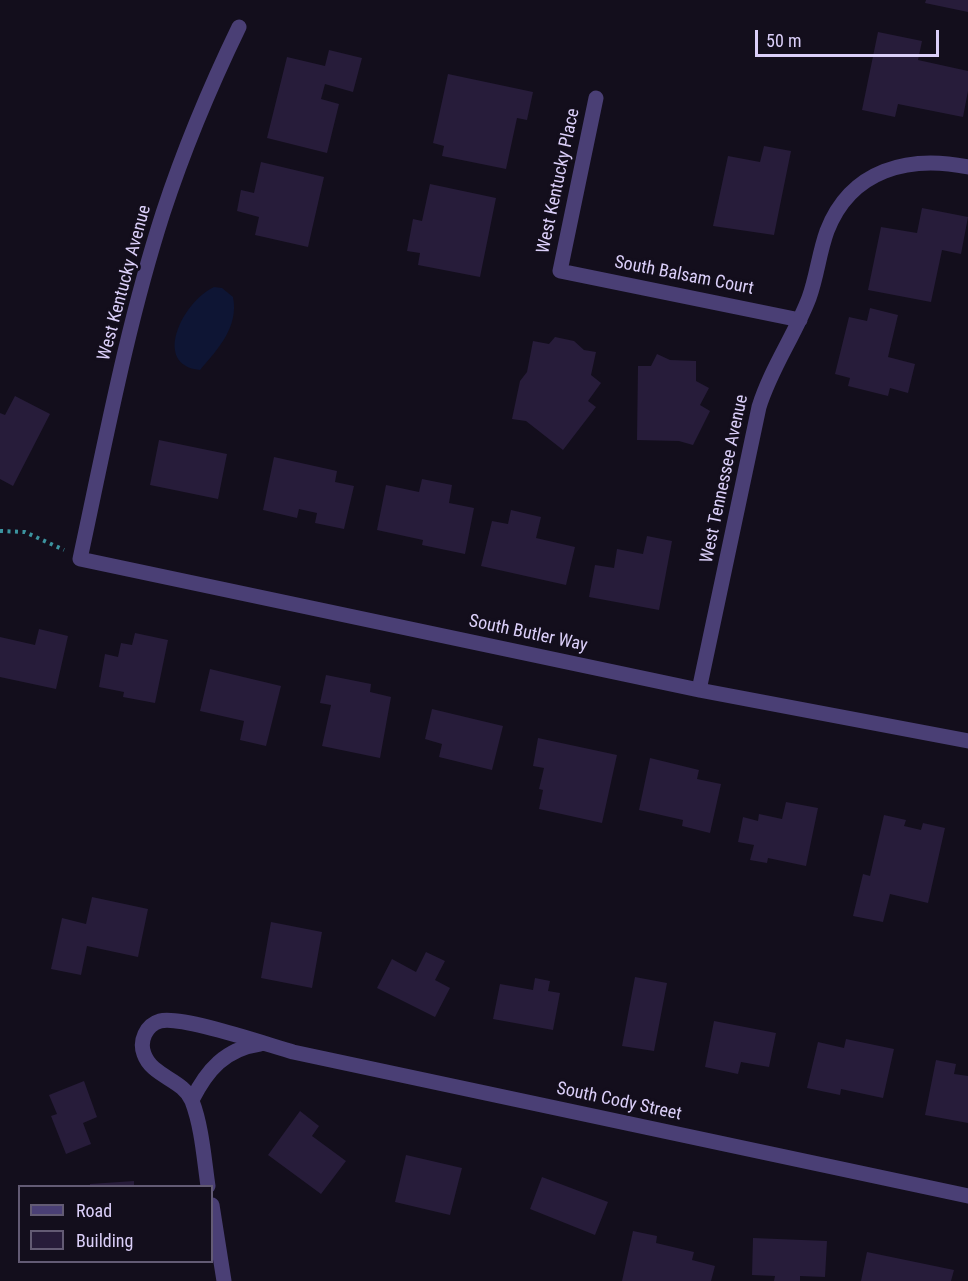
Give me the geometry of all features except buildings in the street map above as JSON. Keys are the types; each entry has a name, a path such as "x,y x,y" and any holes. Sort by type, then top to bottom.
{"street":[{"name":"West Kentucky Avenue","path":"80,558 129,336 163,214 196,124 239,27"},
{"name":"West Kentucky Place","path":"560,271 596,98"},
{"name":"West Tennessee Avenue","path":"699,690 759,406 772,374 800,320 816,275 823,244 835,215 856,189 888,170 906,164 929,162 968,167"},
{"name":"South Balsam Court","path":"560,271 800,320"},
{"name":"South Butler Way","path":"80,558 699,690 968,741"},
{"name":"South Cody Street","path":"263,1044 241,1047 226,1056 200,1085 192,1100 182,1087 152,1067 144,1054 142,1041 149,1028 161,1021 176,1021 236,1034 263,1044 968,1196"},
{"path":"192,1100 208,1185"},
{"path":"213,1211 224,1281"}],"path":[{"path":"0,531 25,532 80,558"}],"water":[{"path":"214,287 222,288 233,297 233,318 226,337 200,370 185,366 177,357 175,345 177,332 192,305 202,294"}]}
